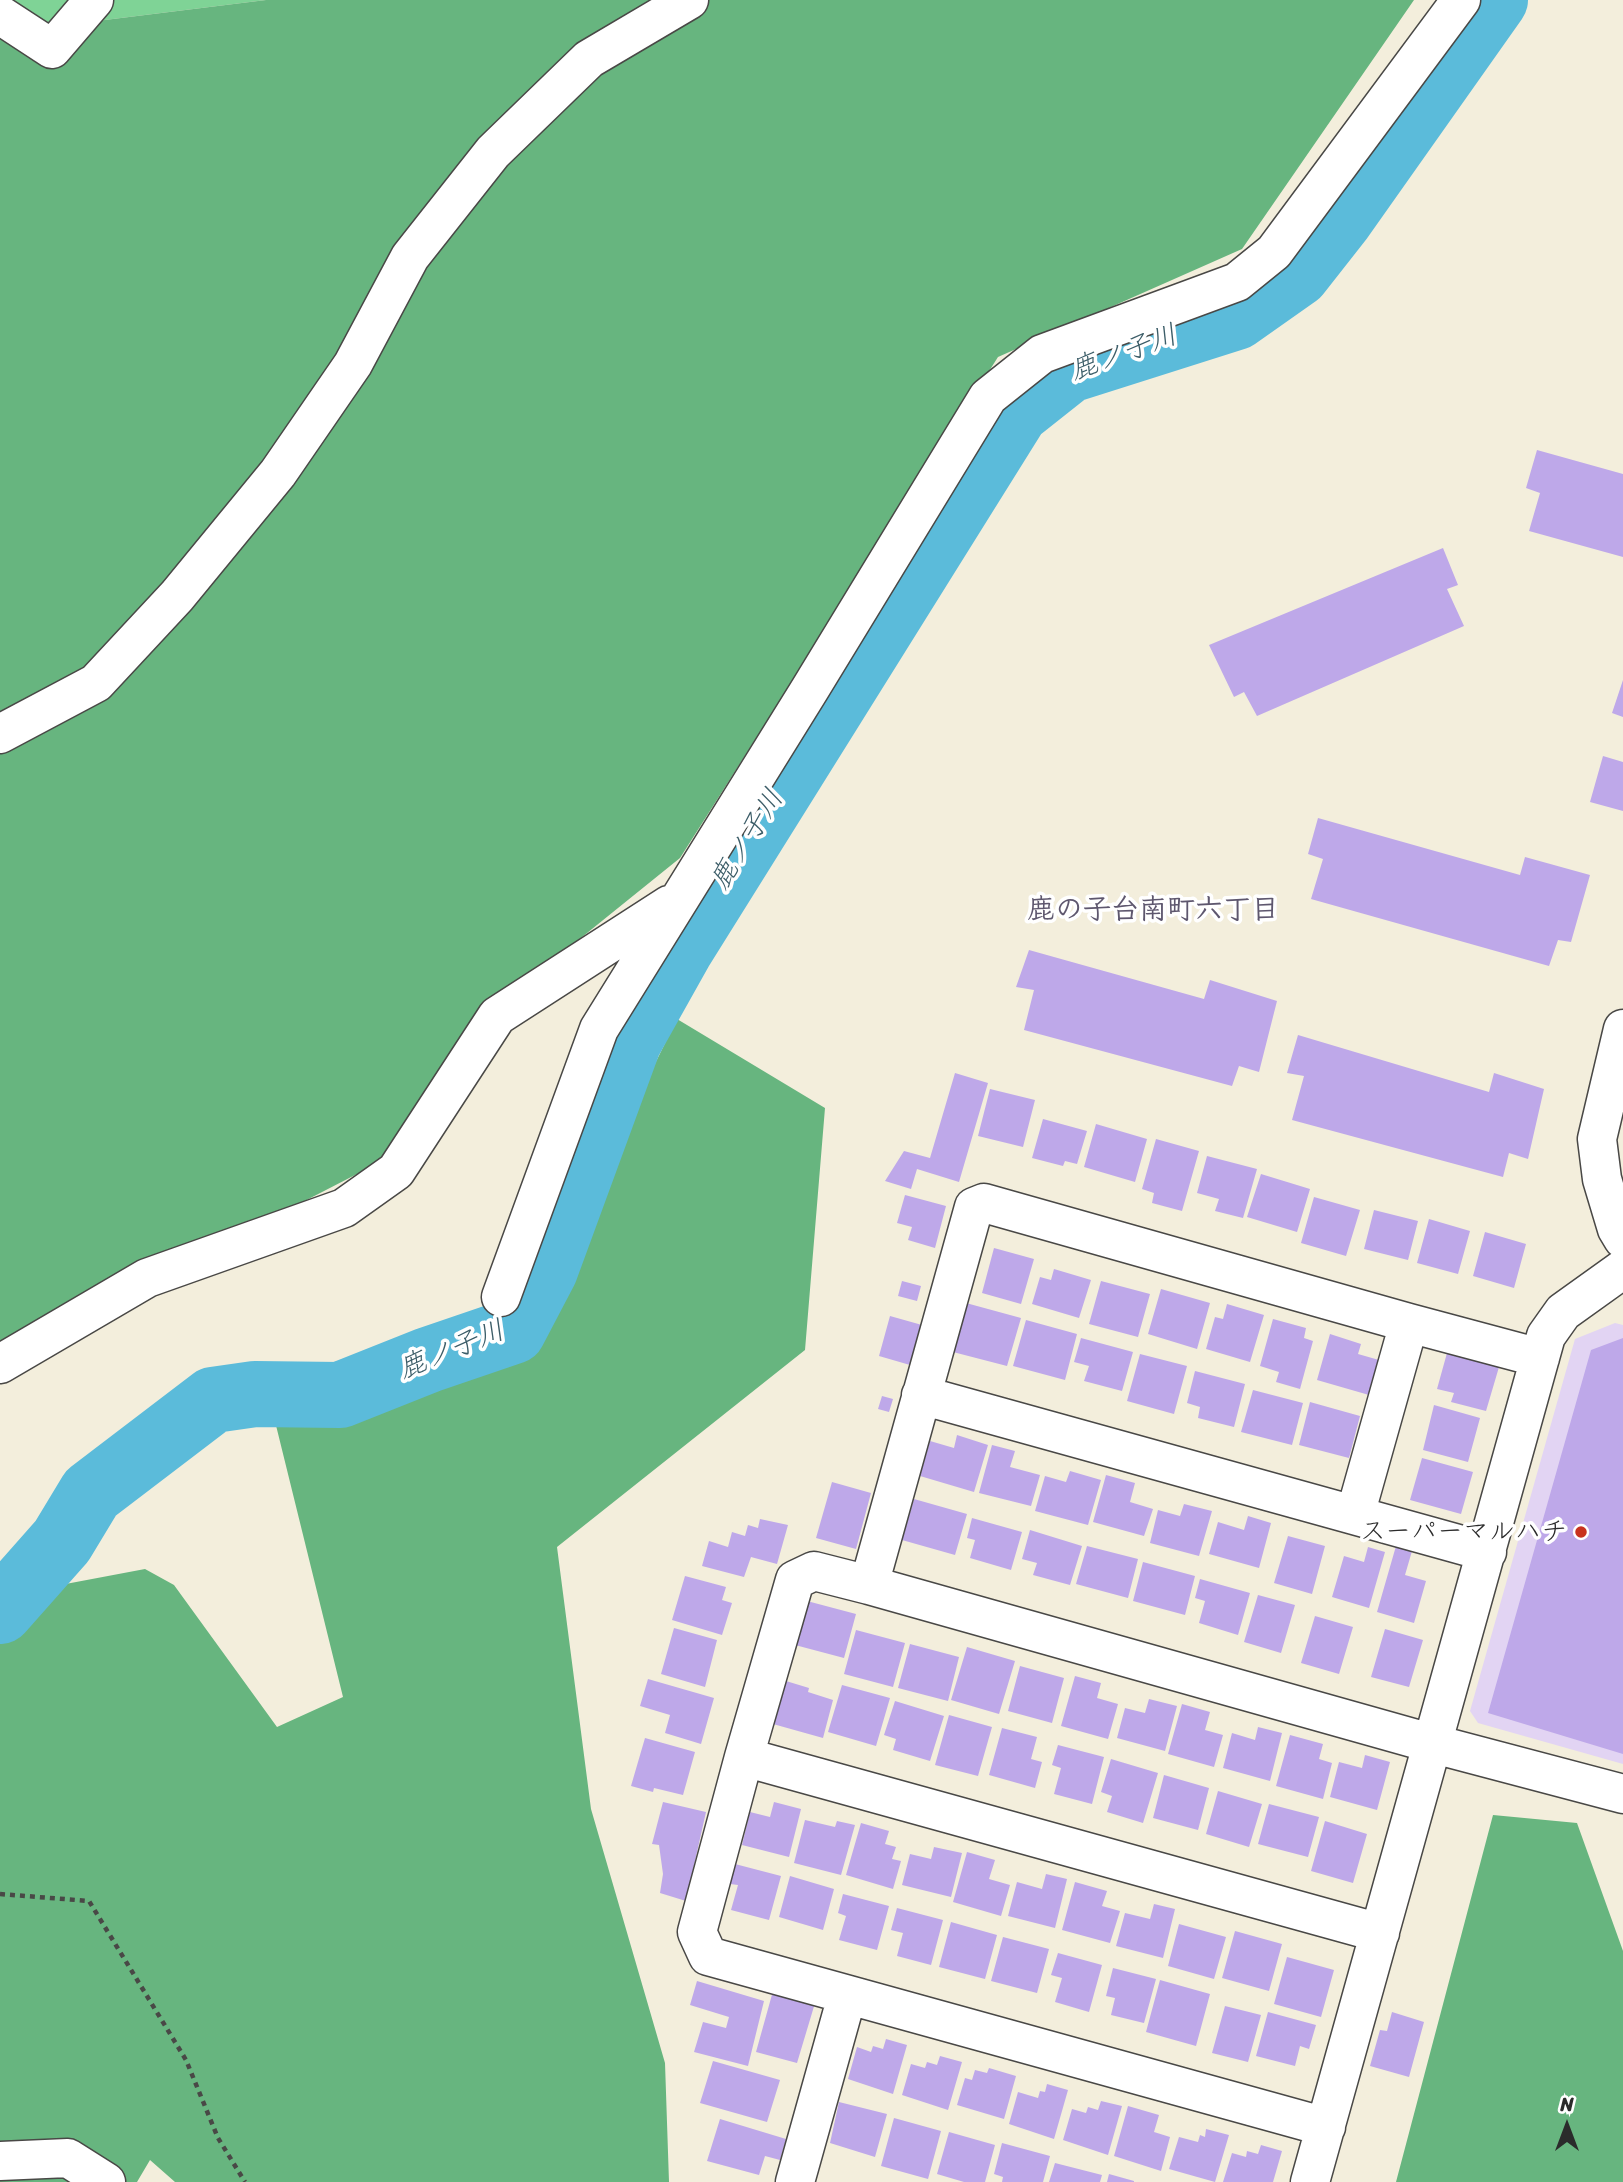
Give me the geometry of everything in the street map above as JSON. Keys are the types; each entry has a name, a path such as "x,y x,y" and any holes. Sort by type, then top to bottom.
{"street":[{"path":"0,15 52,50 93,0"},
{"path":"0,734 96,683 177,596 278,473 353,364 410,257 493,152 589,59 690,0"},
{"path":"501,1297 599,1029 988,397 1042,354 1237,282 1274,252 1461,0"},
{"path":"0,1364 147,1278 344,1208 396,1171 497,1016 677,900"},
{"path":"1623,1029 1597,1139 1602,1179 1617,1229 1623,1239"},
{"path":"869,1585 974,1207 984,1203 1540,1358"},
{"path":"1310,2182 1546,1336 1563,1312 1623,1269"},
{"path":"1354,1515 1409,1323"},
{"path":"921,1395 1487,1552"},
{"path":"1326,2127 708,1956 697,1932 795,1580 814,1571 869,1585 1434,1744 1623,1794"},
{"path":"744,1757 1380,1933"},
{"path":"795,2182 846,1996"},
{"path":"0,2161 68,2158 106,2182"}],"path":[{"path":"0,1894 89,1901 186,2060 218,2138 245,2182"}],"shaded area":[{"name":"スーパーマルハチ","path":"1615,1323 1623,1325 1623,1764 1478,1723 1470,1711 1575,1339"}],"green space":[{"path":"0,0 266,0 0,33"},
{"path":"266,0 1414,0 1242,249 998,357 680,858 473,1025 390,1157 0,1358 0,33"},
{"path":"677,1019 825,1108 805,1350 557,1547 591,1809 665,2063 669,2182 175,2182 150,2160 137,2182 0,2182 0,1620 55,1586 145,1569 174,1585 277,1727 343,1697 269,1397 533,1311"},
{"path":"1493,1815 1577,1823 1623,1951 1623,2182 1396,2182"}],"building":[{"path":"1537,450 1623,474 1623,557 1529,531 1540,493 1526,488"},
{"path":"1443,548 1458,585 1447,589 1464,626 1257,716 1244,692 1234,697 1209,645"},
{"path":"1623,680 1623,717 1612,713"},
{"path":"1603,756 1623,762 1623,811 1590,802"},
{"path":"1318,818 1520,875 1525,857 1590,875 1571,942 1558,940 1549,966 1311,899 1323,859 1308,854"},
{"path":"1029,950 1204,999 1210,980 1277,1001 1259,1072 1239,1066 1232,1086 1024,1030 1034,990 1016,987"},
{"path":"1298,1035 1489,1092 1494,1073 1544,1089 1528,1159 1509,1153 1503,1177 1292,1120 1304,1076 1287,1073"},
{"path":"955,1073 988,1083 959,1182 917,1169 911,1189 885,1181 904,1151 930,1158"},
{"path":"990,1089 1035,1100 1023,1147 978,1136"},
{"path":"1043,1119 1087,1131 1077,1164 1065,1161 1063,1166 1032,1158"},
{"path":"1096,1124 1147,1139 1135,1182 1084,1167"},
{"path":"1156,1139 1199,1151 1182,1211 1152,1203 1154,1193 1142,1189"},
{"path":"1207,1156 1257,1169 1243,1218 1215,1211 1219,1199 1197,1193"},
{"path":"1261,1174 1310,1189 1297,1232 1247,1217"},
{"path":"905,1195 946,1206 935,1248 908,1240 912,1227 897,1223"},
{"path":"1314,1197 1360,1210 1346,1256 1301,1243"},
{"path":"1374,1210 1418,1221 1408,1260 1364,1249"},
{"path":"1429,1219 1470,1231 1458,1274 1417,1263"},
{"path":"1485,1232 1526,1244 1514,1288 1473,1276"},
{"path":"994,1248 1034,1259 1021,1304 982,1293"},
{"path":"1054,1269 1091,1280 1079,1318 1032,1304 1040,1277 1051,1280"},
{"path":"902,1281 921,1286 917,1301 898,1296"},
{"path":"1101,1281 1150,1294 1138,1337 1089,1324"},
{"path":"1161,1289 1210,1303 1197,1349 1148,1334"},
{"path":"966,1303 1021,1318 1007,1366 953,1352"},
{"path":"1227,1304 1264,1315 1250,1362 1206,1349 1215,1317 1223,1319"},
{"path":"890,1316 922,1325 910,1365 879,1356"},
{"path":"1273,1319 1306,1328 1304,1338 1313,1341 1300,1389 1276,1382 1279,1372 1260,1366"},
{"path":"1026,1320 1077,1334 1065,1380 1013,1366"},
{"path":"1330,1334 1361,1344 1358,1354 1379,1360 1369,1395 1317,1380"},
{"path":"1081,1338 1133,1352 1122,1391 1084,1381 1089,1366 1074,1362"},
{"name":"スーパーマルハチ","path":"1623,1338 1623,1754 1488,1713 1591,1350"},
{"path":"1447,1353 1499,1367 1486,1411 1451,1402 1454,1393 1437,1389"},
{"path":"1140,1354 1187,1366 1174,1414 1127,1401"},
{"path":"1195,1371 1245,1384 1234,1427 1198,1418 1200,1407 1187,1403"},
{"path":"1253,1390 1303,1403 1292,1445 1241,1432"},
{"path":"882,1396 893,1399 889,1412 878,1409"},
{"path":"1310,1402 1360,1416 1349,1458 1299,1445"},
{"path":"1434,1405 1480,1418 1468,1462 1423,1450"},
{"path":"957,1435 988,1445 974,1492 920,1476 930,1441 954,1448"},
{"path":"992,1445 1015,1451 1010,1467 1040,1475 1031,1506 979,1493"},
{"path":"1422,1458 1473,1472 1461,1514 1410,1500"},
{"path":"1070,1471 1101,1480 1088,1525 1035,1511 1045,1476 1066,1482"},
{"path":"1106,1475 1135,1483 1130,1502 1153,1509 1144,1536 1093,1522"},
{"path":"832,1482 871,1493 856,1549 816,1538"},
{"path":"914,1499 967,1514 955,1555 902,1540"},
{"path":"1184,1504 1212,1511 1199,1556 1150,1543 1158,1510 1180,1516"},
{"path":"1248,1516 1271,1523 1259,1568 1209,1554 1218,1522 1244,1530"},
{"path":"972,1518 1022,1532 1011,1570 970,1558 975,1540 967,1538"},
{"path":"760,1519 788,1525 777,1564 751,1557 744,1577 702,1566 709,1541 728,1547 732,1532 745,1536 748,1525 758,1528"},
{"path":"1030,1530 1082,1546 1070,1585 1033,1575 1037,1563 1022,1559"},
{"path":"1288,1536 1325,1546 1312,1594 1274,1583"},
{"path":"1087,1546 1138,1559 1128,1598 1076,1584"},
{"path":"1396,1546 1412,1551 1405,1575 1426,1581 1414,1623 1377,1612"},
{"path":"1368,1547 1385,1552 1369,1608 1332,1597 1344,1556 1364,1562"},
{"path":"1143,1562 1195,1576 1185,1615 1133,1601"},
{"path":"685,1576 726,1587 722,1600 732,1603 722,1635 672,1620"},
{"path":"1200,1579 1250,1593 1238,1635 1199,1623 1205,1601 1195,1598"},
{"path":"1258,1595 1295,1605 1281,1653 1244,1642"},
{"path":"807,1601 856,1614 844,1658 795,1645"},
{"path":"1315,1616 1353,1627 1339,1674 1301,1663"},
{"path":"674,1628 717,1640 705,1687 661,1674"},
{"path":"1385,1629 1423,1640 1409,1687 1371,1677"},
{"path":"856,1630 905,1643 893,1687 844,1674"},
{"path":"910,1644 959,1657 948,1701 898,1688"},
{"path":"967,1647 1015,1661 999,1714 951,1700"},
{"path":"1020,1666 1064,1678 1052,1723 1008,1711"},
{"path":"1075,1676 1101,1683 1097,1698 1118,1704 1108,1739 1061,1726"},
{"path":"648,1679 714,1698 701,1744 665,1733 670,1715 640,1706"},
{"path":"786,1681 809,1688 808,1692 833,1700 823,1738 773,1724"},
{"path":"842,1685 890,1698 876,1746 828,1732"},
{"path":"1149,1699 1177,1706 1165,1751 1117,1738 1125,1708 1145,1713"},
{"path":"895,1701 944,1716 930,1761 893,1750 896,1739 884,1735"},
{"path":"1182,1704 1210,1712 1205,1730 1223,1735 1214,1767 1168,1754"},
{"path":"949,1715 992,1727 978,1776 935,1765"},
{"path":"1258,1727 1282,1733 1270,1781 1223,1768 1232,1733 1255,1740"},
{"path":"1002,1728 1037,1737 1031,1759 1042,1762 1035,1788 989,1775"},
{"path":"1290,1735 1323,1744 1319,1759 1332,1763 1323,1799 1276,1786"},
{"path":"645,1738 695,1752 683,1795 654,1788 653,1792 631,1786"},
{"path":"1058,1745 1104,1757 1092,1804 1054,1794 1061,1768 1052,1765"},
{"path":"1365,1755 1390,1762 1377,1810 1330,1797 1339,1762 1362,1768"},
{"path":"1111,1759 1158,1773 1143,1823 1107,1812 1112,1796 1101,1792"},
{"path":"1164,1775 1209,1788 1198,1830 1153,1818"},
{"path":"1218,1791 1262,1804 1249,1847 1206,1834"},
{"path":"663,1802 706,1812 686,1901 660,1893 663,1874 659,1845 652,1844"},
{"path":"774,1802 801,1809 789,1857 742,1845 750,1812 770,1817"},
{"path":"1269,1804 1319,1817 1308,1857 1258,1844"},
{"path":"805,1820 835,1827 837,1821 855,1825 841,1875 794,1863"},
{"path":"1325,1821 1367,1834 1353,1883 1311,1871"},
{"path":"861,1823 889,1831 885,1844 896,1847 892,1859 901,1861 893,1889 846,1875"},
{"path":"934,1847 962,1853 951,1897 902,1885 910,1854 931,1859"},
{"path":"967,1852 995,1860 989,1879 1010,1885 1001,1916 953,1902"},
{"path":"735,1864 781,1876 769,1920 731,1910 738,1885 730,1884"},
{"path":"1046,1874 1067,1879 1055,1928 1008,1916 1017,1882 1042,1889"},
{"path":"790,1876 834,1889 823,1930 779,1917"},
{"path":"1075,1882 1107,1891 1102,1906 1120,1911 1110,1943 1062,1930"},
{"path":"843,1894 889,1906 877,1950 839,1940 846,1916 838,1913"},
{"path":"1154,1904 1175,1909 1163,1958 1116,1946 1125,1913 1150,1919"},
{"path":"897,1908 943,1920 931,1965 897,1956 903,1933 891,1930"},
{"path":"951,1922 997,1935 985,1979 939,1967"},
{"path":"1179,1924 1226,1937 1214,1979 1168,1966"},
{"path":"1235,1931 1282,1944 1269,1991 1222,1978"},
{"path":"1003,1937 1049,1949 1037,1993 991,1981"},
{"path":"1058,1953 1102,1965 1089,2012 1055,2002 1062,1978 1051,1975"},
{"path":"1287,1957 1334,1970 1321,2017 1274,2004"},
{"path":"1113,1968 1156,1979 1144,2023 1111,2015 1115,1998 1106,1996"},
{"path":"1160,1980 1210,1994 1196,2046 1146,2032"},
{"path":"697,1981 764,2001 748,2066 694,2052 703,2022 726,2028 729,2017 690,2005"},
{"path":"773,1991 815,2003 797,2063 756,2052"},
{"path":"1225,2006 1261,2015 1248,2062 1212,2053"},
{"path":"1268,2012 1316,2025 1309,2049 1300,2046 1295,2066 1256,2056"},
{"path":"1392,2012 1424,2022 1409,2077 1370,2066 1380,2030 1387,2031"},
{"path":"886,2039 907,2045 893,2094 848,2079 857,2047 871,2052 873,2046 883,2049"},
{"path":"940,2056 962,2062 948,2110 902,2095 911,2064 925,2068 927,2062 937,2065"},
{"path":"713,2061 780,2080 767,2122 700,2103"},
{"path":"989,2068 1016,2076 1004,2119 957,2105 965,2078 972,2080 975,2070 987,2073"},
{"path":"1047,2084 1068,2090 1054,2139 1009,2124 1018,2092 1038,2098 1040,2091 1045,2092"},
{"path":"1101,2101 1122,2106 1108,2155 1063,2140 1072,2109 1086,2113 1088,2107 1098,2110"},
{"path":"839,2102 887,2114 875,2157 830,2143"},
{"path":"1128,2106 1159,2115 1154,2132 1170,2137 1161,2171 1114,2156"},
{"path":"894,2118 941,2131 928,2179 881,2166"},
{"path":"720,2119 786,2139 780,2160 765,2156 759,2175 707,2161"},
{"path":"1206,2129 1229,2135 1215,2182 1169,2169 1179,2137 1198,2142 1200,2135 1205,2137"},
{"path":"949,2132 995,2145 985,2182 964,2182 937,2174"},
{"path":"1002,2143 1050,2156 1043,2182 1002,2182 1003,2177 994,2174"},
{"path":"1261,2145 1282,2151 1273,2182 1223,2182 1232,2153 1246,2157 1247,2151 1258,2154"},
{"path":"1055,2163 1102,2175 1100,2182 1049,2182"},
{"path":"1109,2174 1134,2181 1134,2182 1107,2182"}],"waterway":[{"name":"鹿ノ子川","path":"0,1611 62,1541 91,1493 213,1400 255,1394 340,1395 428,1360 513,1331 545,1270 629,1041 680,950 1016,412 1069,370 1236,317 1297,274 1341,218 1495,0"}],"place":[{"name":"スーパーマルハチ","path":"1581,1532"}],"district":[{"name":"鹿の子台南町六丁目","path":"1153,911"}]}
